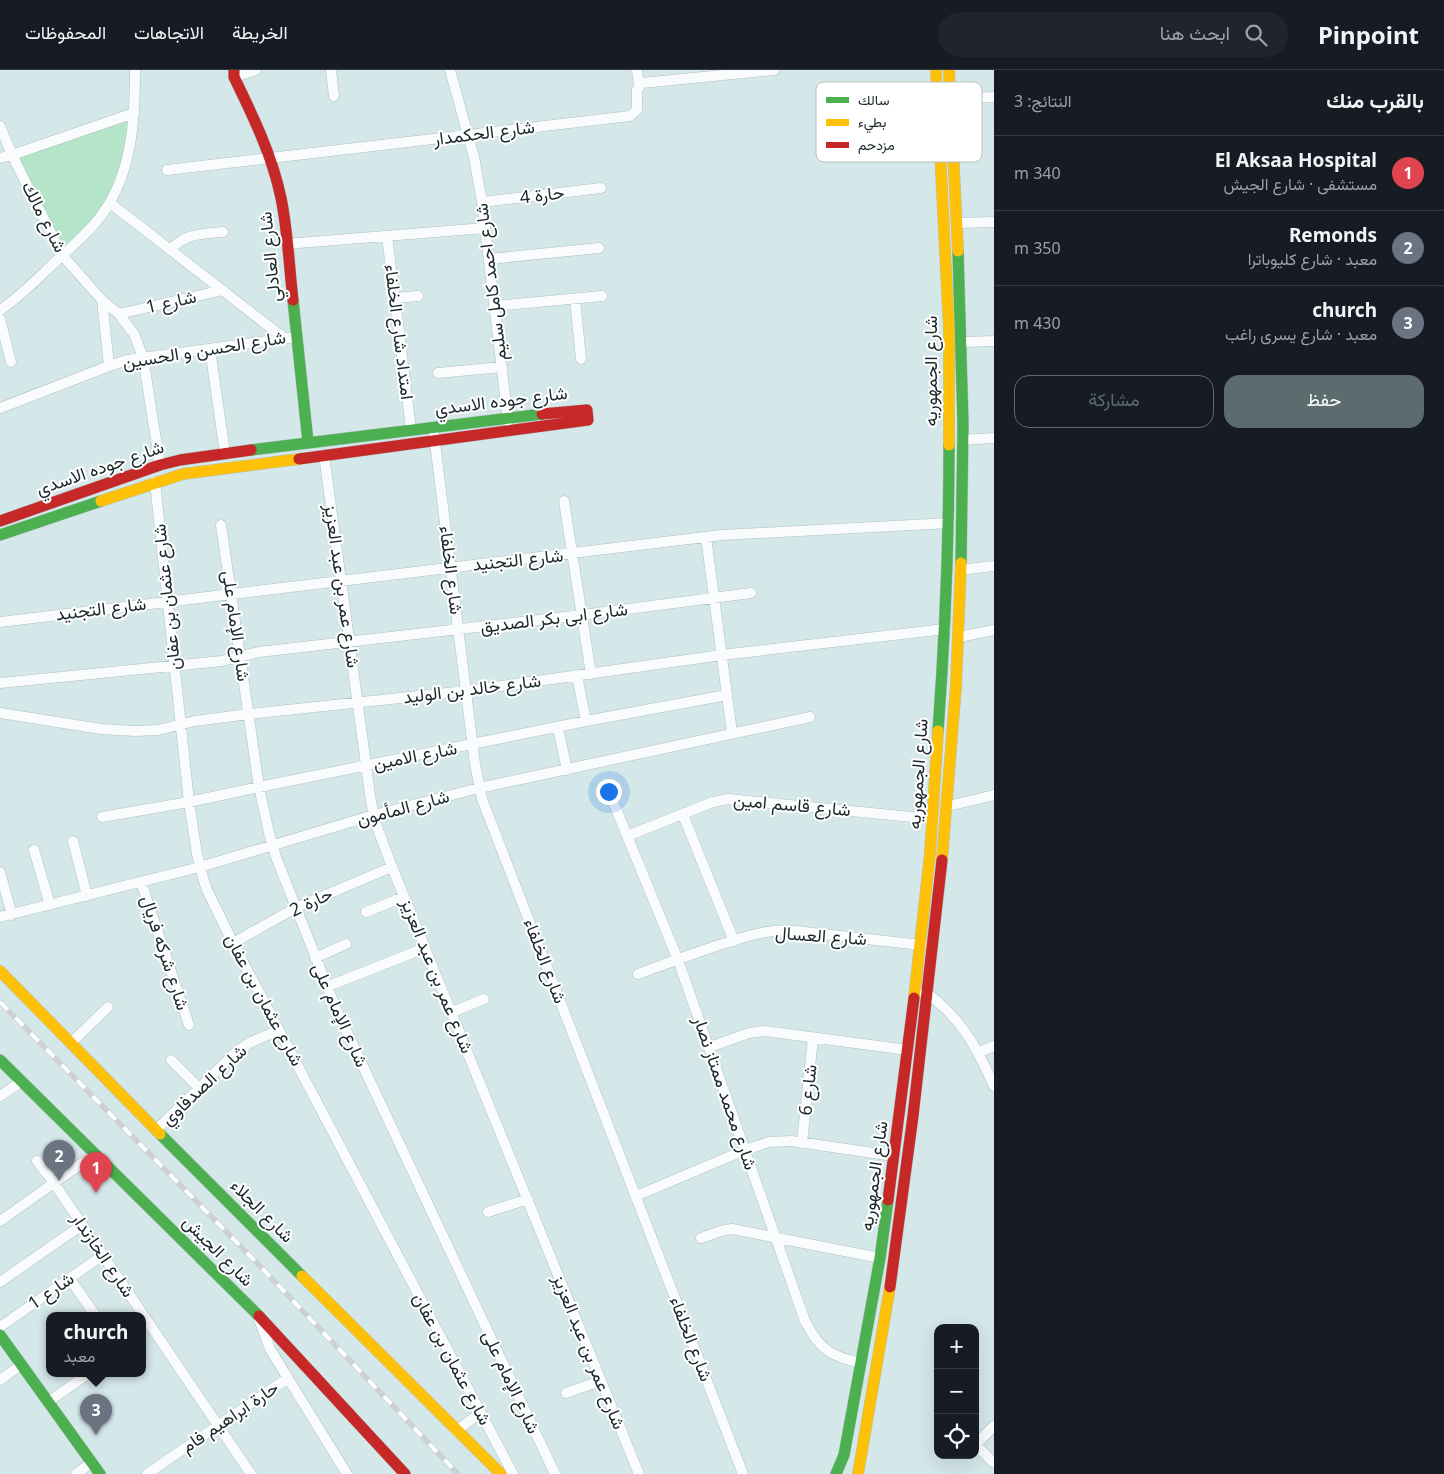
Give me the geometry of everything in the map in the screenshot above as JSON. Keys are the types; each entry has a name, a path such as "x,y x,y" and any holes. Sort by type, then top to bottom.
{"street":[{"path":"0,310 19,296 94,224 110,203 122,175 134,113 135,70"},
{"path":"232,72 256,70"},
{"path":"331,70 334,96"},
{"name":"شارع احمد كامل سليم","path":"450,70 468,135 482,202 509,430"},
{"name":"شارع الحكمدار","path":"167,170 630,116 637,110 637,90 639,85 637,70"},
{"path":"639,85 645,82 731,72 774,70"},
{"name":"شارع العادلي","path":"232,72 271,158 282,201 308,442"},
{"path":"0,158 134,113"},
{"name":"شارع مالك","path":"0,126 12,155 62,255 102,300 120,314 134,334 143,357 160,465"},
{"name":"شارع الجمهوريه","path":"836,1474 844,1455 880,1258 911,1026 932,819 945,630 949,523 949,330 941,162"},
{"name":"شارع الجمهوريه","path":"858,1474 894,1261 928,993 948,806 959,637 962,440 962,342 955,162"},
{"name":"حارة 4","path":"482,202 601,188"},
{"path":"110,203 284,338"},
{"path":"958,223 994,222"},
{"path":"286,244 485,228"},
{"path":"170,250 191,235 223,232"},
{"name":"امتداد شارع الخلفاء","path":"388,236 412,429"},
{"path":"489,259 599,248"},
{"name":"شارع 1","path":"120,314 222,290"},
{"path":"395,298 418,296"},
{"path":"494,306 602,296"},
{"path":"575,299 581,359"},
{"path":"102,300 109,366"},
{"path":"0,319 11,362"},
{"name":"شارع الحسن و الحسين","path":"0,408 109,366 143,357 296,337"},
{"path":"962,342 994,341"},
{"path":"210,349 225,453"},
{"path":"438,373 502,368"},
{"name":"شارع جوده الاسدي","path":"0,521 160,465 225,453 433,426 586,409 588,419 197,471 155,482 0,535"},
{"name":"شارع الخلفاء","path":"433,426 479,788 743,1474"},
{"path":"962,440 994,438"},
{"name":"شارع عمر بن عبد العزيز","path":"324,455 374,815 392,867 639,1474"},
{"name":"شارع عثمان بن عفان","path":"155,482 190,802 200,867 207,890 233,944 513,1474"},
{"path":"564,501 591,674"},
{"name":"شارع التجنيد","path":"0,622 706,537 949,523"},
{"name":"شارع الإمام على","path":"221,525 259,787 272,844 326,987 555,1474"},
{"path":"706,537 732,733"},
{"path":"960,570 994,566"},
{"name":"شارع ابى بكر الصديق","path":"0,683 175,667 222,661 259,652 458,630 751,593"},
{"name":"شارع خالد بن الوليد","path":"0,713 118,731 158,730 181,726 195,721 249,714 466,691 722,656 945,630"},
{"path":"959,637 994,630"},
{"path":"577,676 586,721"},
{"name":"شارع الامين","path":"102,817 190,802 586,721 727,695"},
{"name":"شارع المأمون","path":"0,917 200,867 374,815 479,788 810,717"},
{"path":"558,728 567,770"},
{"path":"948,806 994,795"},
{"name":"شارع قاسم امين","path":"627,836 720,800 735,798 932,819"},
{"name":"شارع محمد ممتاز نصار","path":"612,799 678,960 805,1321 818,1342 838,1357 861,1363"},
{"path":"683,815 734,940"},
{"path":"73,841 87,896"},
{"path":"34,850 50,905"},
{"name":"حارة 2","path":"233,944 295,908 392,867"},
{"path":"0,872 12,914"},
{"name":"شارع شركه فريال","path":"141,882 189,1025"},
{"path":"366,912 404,896"},
{"name":"شارع العسال","path":"638,974 734,940 767,931 786,930 920,944"},
{"path":"315,958 346,944"},
{"path":"326,987 425,948"},
{"name":"شارع الجلاء","path":"0,971 500,1474"},
{"path":"915,991 928,993 957,1021 979,1052 994,1086"},
{"path":"452,1012 484,999"},
{"path":"71,1043 108,1007"},
{"path":"911,1026 923,1028"},
{"name":"شارع الصدفاوي","path":"156,1130 243,1047 280,1030"},
{"path":"710,1047 757,1032 774,1032 908,1050"},
{"name":"شارع 6","path":"802,1143 813,1038"},
{"path":"979,1052 994,1046"},
{"path":"0,1050 4,1063"},
{"path":"171,1060 199,1088"},
{"name":"شارع الجيش","path":"4,1063 258,1316 405,1474"},
{"path":"0,1096 22,1081"},
{"path":"636,1196 745,1150 769,1142 785,1141 894,1156"},
{"path":"0,1221 95,1154"},
{"name":"شارع الخازندار","path":"37,1161 142,1312"},
{"path":"488,1212 528,1199"},
{"path":"0,1282 82,1224"},
{"path":"701,1238 729,1229 880,1258"},
{"name":"شارع 1","path":"0,1327 103,1255"},
{"path":"69,1278 93,1312"},
{"path":"258,1316 270,1349 346,1474"},
{"name":"شارع الخازندار","path":"146,1319 251,1474"},
{"path":"0,1335 100,1474"},
{"path":"0,1380 21,1364"},
{"path":"48,1402 84,1377"},
{"name":"حارة ابراهيم فام","path":"148,1474 288,1378"},
{"path":"566,1393 600,1381"},
{"path":"456,1431 480,1413"},
{"path":"979,1440 994,1426"},
{"path":"979,1448 994,1463"},
{"path":"843,1474 844,1455"},
{"path":"76,1474 92,1462"}],"green space":[{"path":"133,115 126,149 110,200 63,254 13,156"}],"railway":[{"path":"0,1002 258,1264 458,1474"}],"traffic: fast":[{"path":"958,251 963,424 961,563"},
{"path":"293,300 308,442"},
{"path":"251,450 542,414"},
{"path":"938,731 946,588 949,445"},
{"path":"0,535 101,501"},
{"path":"0,1060 259,1316"},
{"path":"160,1134 302,1276"},
{"path":"836,1474 844,1455 880,1258 888,1200"},
{"path":"0,1335 100,1474"}],"traffic: slow":[{"path":"936,70 937,82"},
{"path":"949,70 950,82"},
{"path":"941,162 949,330 949,445"},
{"path":"954,162 958,251"},
{"path":"101,501 183,474 299,459"},
{"path":"942,860 956,686 961,563"},
{"path":"914,998 930,854 938,731"},
{"path":"0,971 160,1134"},
{"path":"302,1276 501,1474"},
{"path":"858,1474 890,1287"}],"traffic: jam":[{"path":"234,70 234,77 273,166 285,224 293,300"},
{"path":"299,459 588,420 587,410 542,414"},
{"path":"0,521 160,465 180,460 251,450"},
{"path":"890,1287 913,1116 942,860"},
{"path":"888,1200 914,998"},
{"path":"259,1316 405,1474"}],"place":[{"name":"Remonds","path":"59,1181"},
{"name":"El Aksaa Hospital","path":"96,1193"},
{"name":"church","path":"96,1435"}]}
